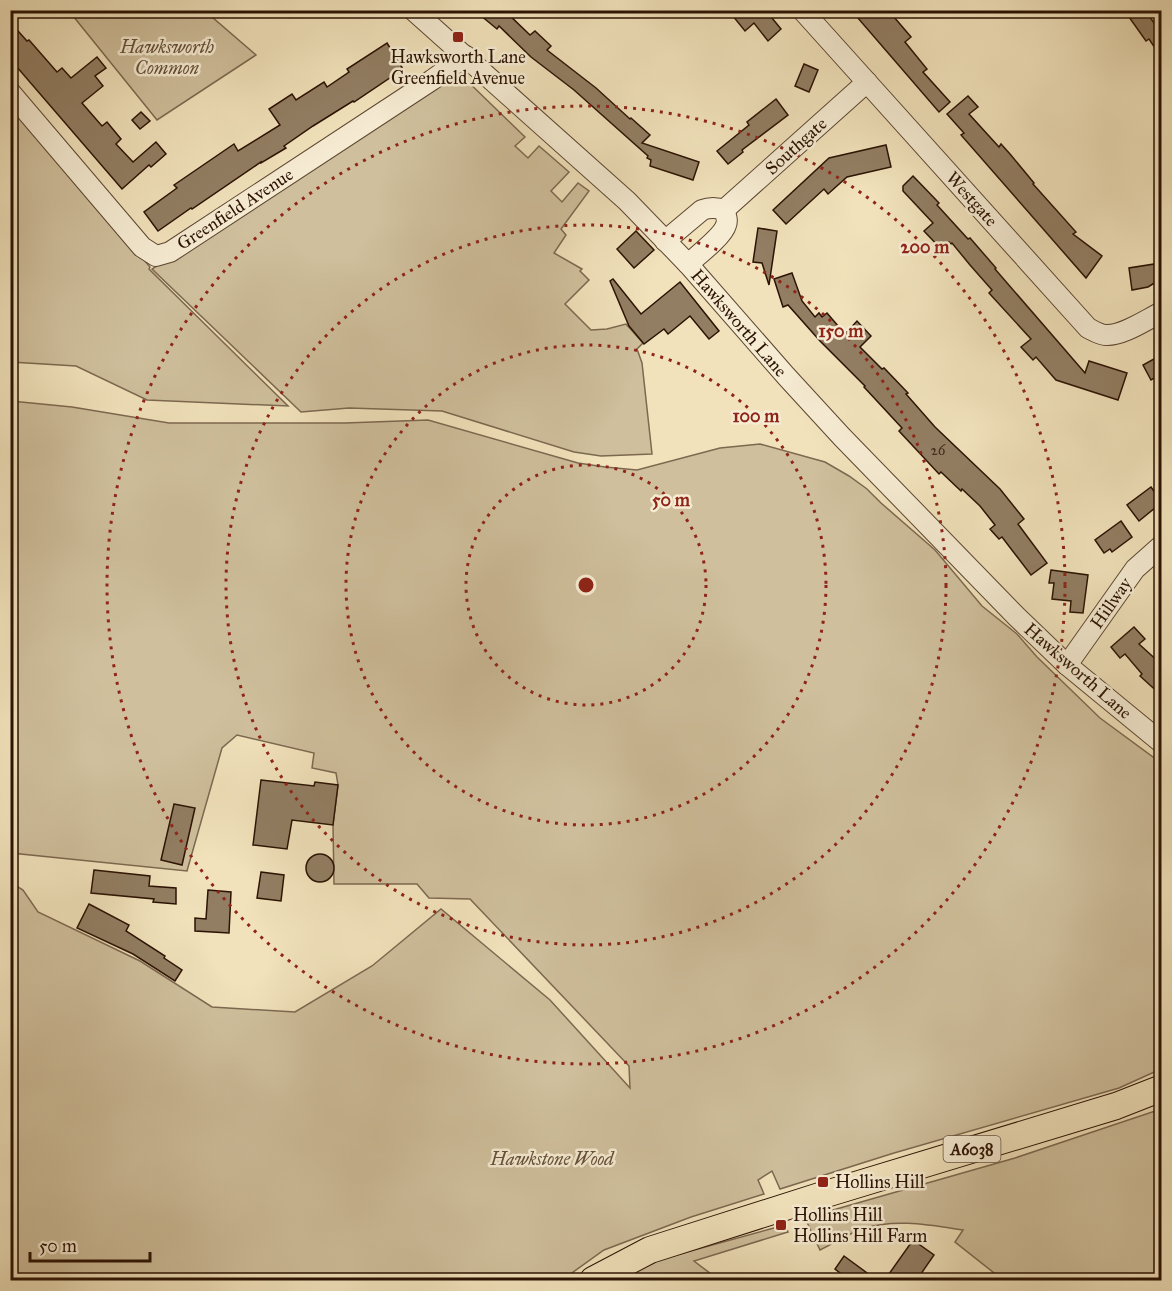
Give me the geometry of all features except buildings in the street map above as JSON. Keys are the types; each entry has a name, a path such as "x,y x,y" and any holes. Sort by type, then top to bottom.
{"main road":[{"name":"A6038","path":"593,1281 650,1250 1116,1106 1161,1088"}],"street":[{"name":"Hawksworth Lane","path":"413,10 627,201 688,264 842,437 1017,617 1067,665 1161,743"},
{"name":"Westgate","path":"802,10 1088,328 1107,335 1124,332 1161,312"},
{"name":"Greenfield Avenue","path":"10,92 142,247 156,256 170,252 466,56"},
{"name":"Southgate","path":"724,210 867,82"},
{"path":"665,241 702,210 709,207 724,210 727,219 722,233 688,264"},
{"name":"Hillway","path":"1067,665 1135,569 1161,545"}],"green space":[{"name":"Hawksworth Common","path":"69,11 205,11 256,55 157,120"},
{"path":"459,73 525,137 515,146 528,158 539,146 569,172 551,191 562,202 578,183 589,191 561,229 566,235 554,253 582,269 580,271 589,280 565,304 591,330 626,324 643,343 637,349 642,363 652,454 601,456 574,452 442,411 349,408 301,412 152,269"},
{"path":"10,102 150,267 149,269 288,406 147,400 76,366 11,362"},
{"name":"Hawkstone Wood","path":"11,401 72,407 169,423 345,423 428,420 578,463 637,470 720,448 760,444 825,462 867,489 935,550 982,606 1017,634 1037,657 1100,718 1161,763 1161,1069 1119,1088 894,1153 780,1189 772,1171 758,1180 764,1194 691,1217 604,1250 562,1280 11,1280 10,882 23,890 38,912 140,961 212,1007 295,1012 372,966 441,909 550,1000 630,1088 629,1066 470,899 429,898 417,884 334,884 333,825 338,785 336,773 312,768 314,753 237,735 222,748 187,871 11,853"},
{"path":"1161,1109 1161,1280 1003,1280 955,1242 963,1230 925,1225 900,1223 874,1226 857,1231 820,1250 805,1218 1015,1158"},
{"path":"785,1225 788,1232 694,1261 719,1280 616,1280 658,1260"}],"place":[{"name":"Hawksworth Lane Greenfield Avenue","path":"458,37"},
{"name":"Hollins Hill","path":"823,1182"},
{"name":"Hollins Hill Hollins Hill Farm","path":"781,1225"}]}
